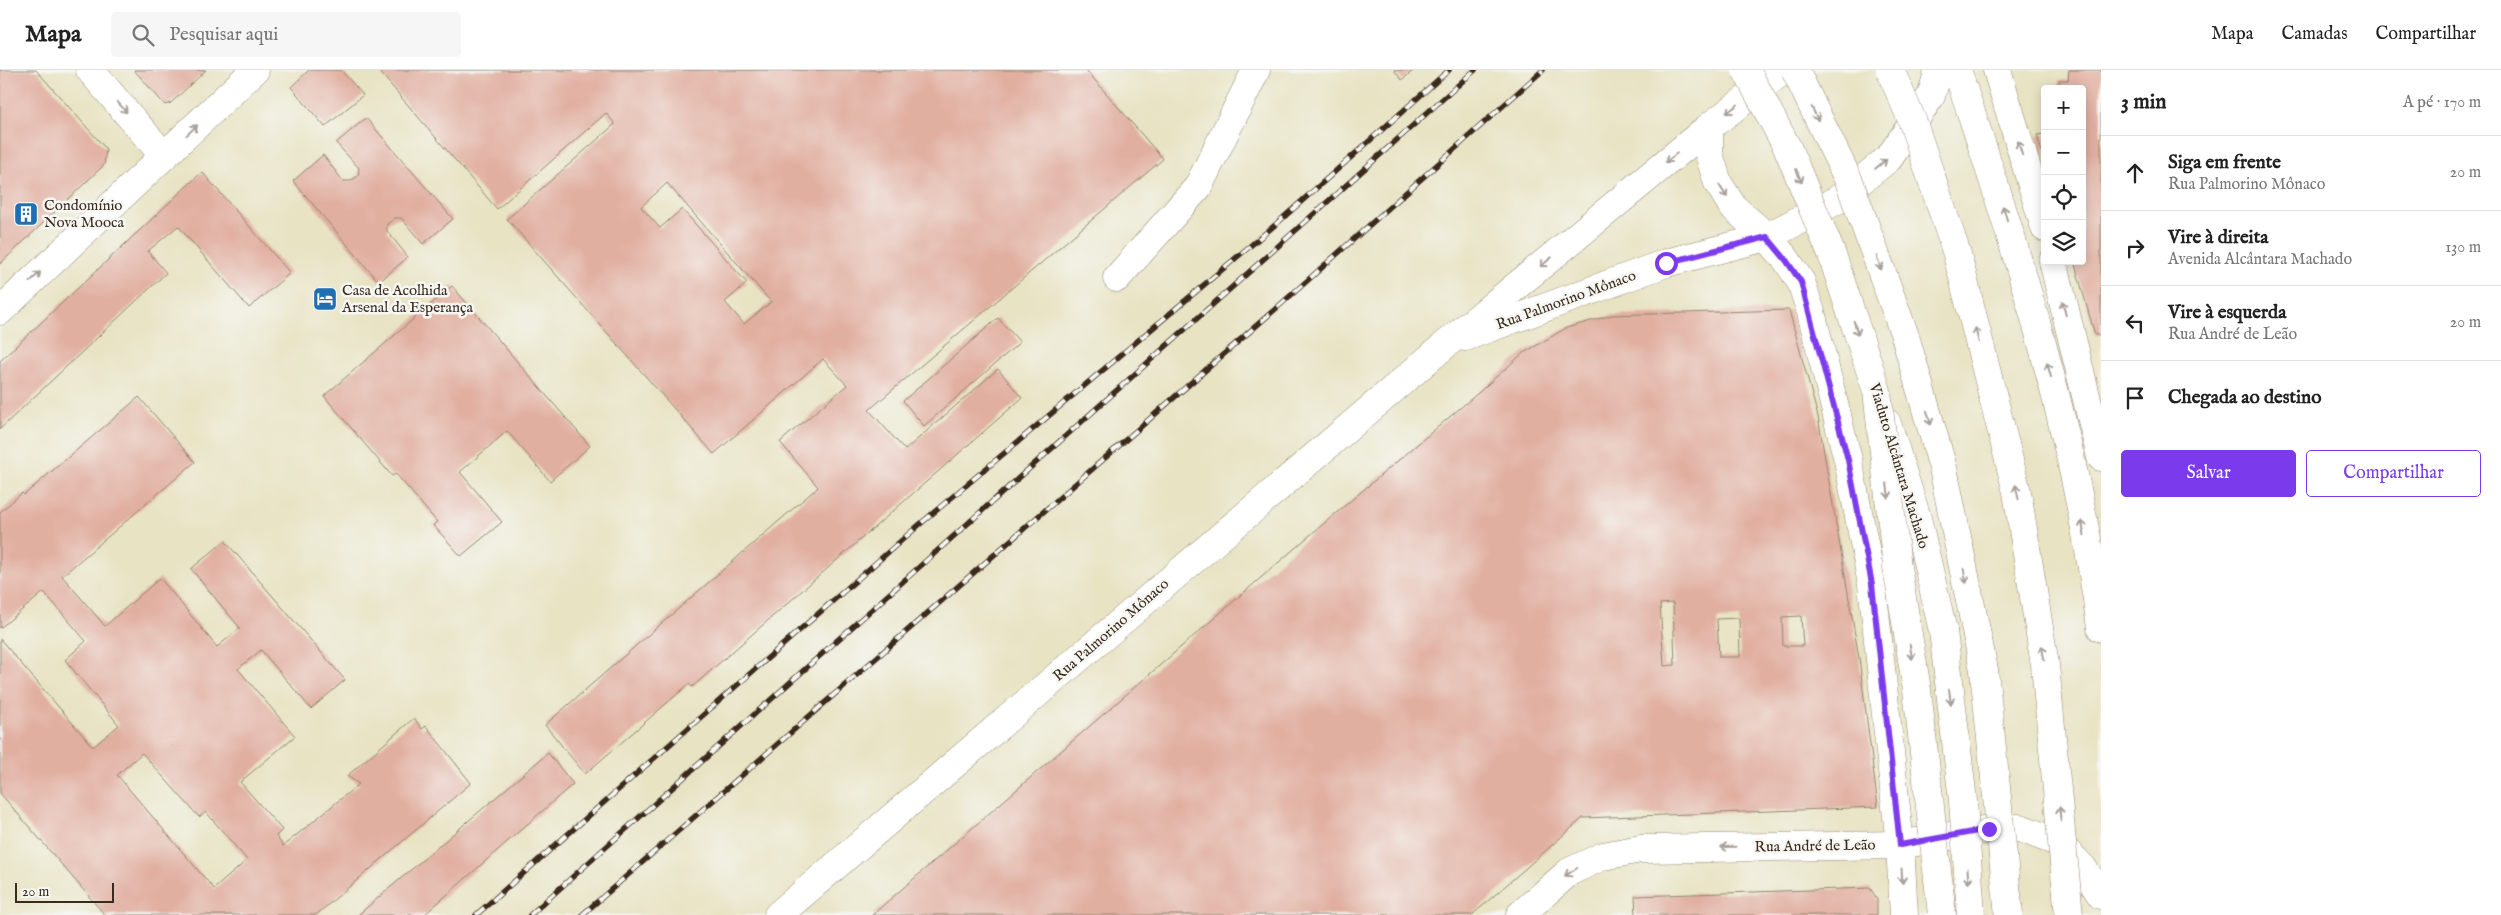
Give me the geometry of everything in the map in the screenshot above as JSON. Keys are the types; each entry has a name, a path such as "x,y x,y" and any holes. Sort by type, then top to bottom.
{"main road":[{"path":"90,70 164,156"},
{"path":"0,311 255,70"},
{"path":"1117,278 1198,187 1256,70"},
{"name":"Viaduto Alcântara Machado","path":"1746,70 1788,149 1832,255 1917,518 1942,631 1963,801 1971,915"},
{"name":"Rua Palmorino Mônaco","path":"778,915 1445,345 1709,127 1784,70"},
{"path":"1794,70 1849,181 1905,336 1943,468 1984,670 1997,780 2009,915"},
{"path":"1890,70 1912,120 1957,254 2017,492 2045,665 2069,915"},
{"name":"Rua Palmorino Mônaco","path":"1445,345 1666,263 1767,237 1837,200 1889,158 1930,96 1939,70"},
{"path":"1957,70 2003,206 2062,417 2101,628"},
{"path":"1997,70 2043,220"},
{"path":"1709,127 1709,154 1718,183 1733,208 1767,237 1801,282 1848,460 1872,584 1900,845 1904,915"},
{"path":"2054,265 2101,457"},
{"path":"1877,390 1897,567 1917,690 1942,915"},
{"name":"Rua André de Leão","path":"1520,915 1569,872 1603,856 1641,848 1900,845 1989,829 2020,828 2057,842 2083,868 2101,895"}],"building":[{"name":"Condomínio Nova Mooca","path":"0,70 36,70 106,149 104,165 0,264"},
{"path":"134,70 206,70 171,103 165,105"},
{"path":"309,70 341,70 363,95 325,127 291,87"},
{"path":"378,70 1086,70 1163,159 869,410 905,450 998,369 1022,398 692,687 689,684 585,774 545,725 818,487 780,442 847,385 823,359 714,454 507,219 615,124 606,113 497,209","holes":["667,183 771,302 744,324 725,302 747,283 682,209 660,228 641,207"]},
{"path":"1394,70 1414,70 1402,80"},
{"path":"2069,70 2101,70 2101,335 2095,335 2075,265 2086,265 2086,85 2059,85 2059,80 2068,80"},
{"path":"366,118 453,219 423,244 401,218 395,218 387,224 387,231 408,257 379,282 293,181 323,155 343,181 350,181 358,176 359,168 336,143"},
{"path":"2041,134 2041,149 2037,135"},
{"path":"202,172 290,273 249,308 178,226 148,251 166,273 0,429 0,361"},
{"path":"452,286 590,446 550,481 507,431 460,472 502,522 461,556 433,525 437,522 396,474 392,476 324,396"},
{"path":"1789,310 1818,417 1859,658 1878,807 1583,818 1472,915 872,915 1522,354 1566,328 1612,315","holes":["1673,603 1675,665 1664,666 1660,604","1801,616 1803,646 1783,646 1782,617","1739,618 1740,657 1719,657 1717,619"]},
{"path":"998,318 1020,342 924,426 903,401"},
{"path":"139,397 195,462 62,576 105,626 160,578 217,647 240,628 191,569 225,541 345,680 311,709 261,650 238,669 295,736 240,782 282,830 276,836 283,846 359,784 347,776 414,718 422,729 426,726 471,783 316,915 105,915 0,793 0,639 93,747 119,725 65,660 86,641 44,592 0,628 0,512 22,493 24,495","holes":["142,753 199,817 206,812 247,860 214,889 117,775"]},
{"path":"548,753 573,784 424,915 358,915"},
{"path":"1870,888 1877,899 1877,915 1636,915 1635,896"}],"railway":[{"path":"476,915 919,525 1275,225 1449,70"},
{"path":"530,915 1475,70"},
{"path":"582,915 1280,305 1543,70"}],"place":[{"name":"Condomínio Nova Mooca","path":"26,214"},
{"name":"Casa de Acolhida Arsenal da Esperança","path":"325,299"}],"route":[{"path":"1666,263 1767,237 1801,282 1811,312 1848,460 1872,584 1900,845 1989,829"}]}
